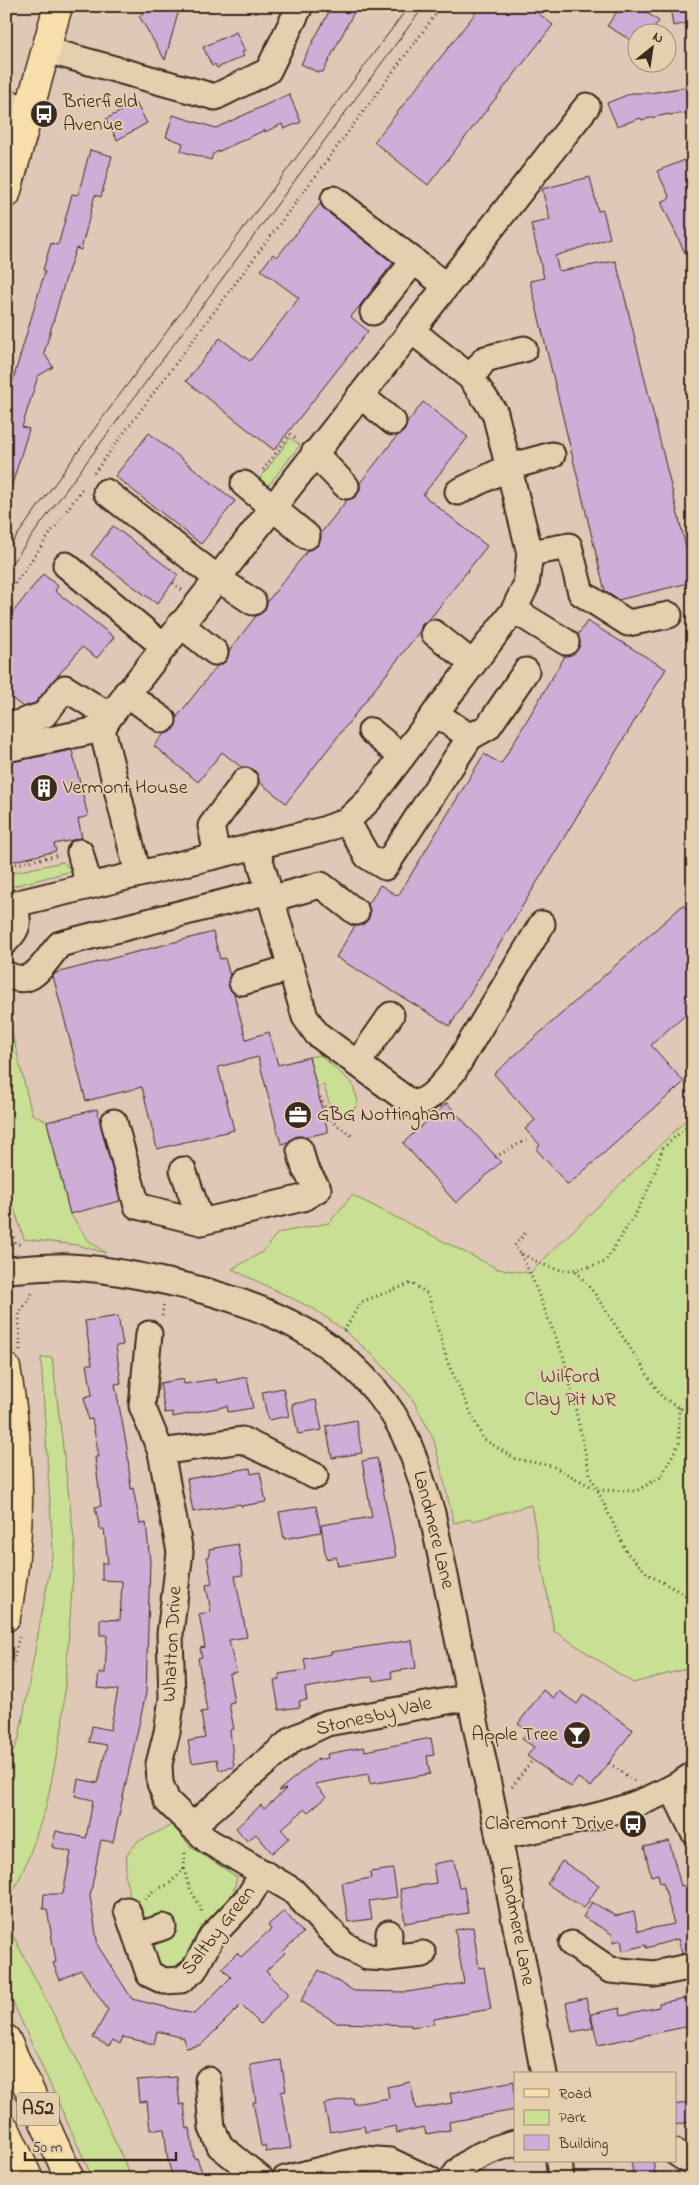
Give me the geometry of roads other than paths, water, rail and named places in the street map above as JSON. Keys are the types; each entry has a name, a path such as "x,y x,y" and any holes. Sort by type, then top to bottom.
{"main road":[{"path":"6,194 18,106 46,50 58,6"},
{"path":"6,1616 18,1543 18,1486 14,1418 7,1375"},
{"name":"A52","path":"6,2039 70,2179"},
{"name":"A52","path":"6,2130 29,2179"}],"street":[{"path":"46,50 215,97 268,71 300,6"},
{"path":"6,749 106,722 126,693 587,106"},
{"path":"334,199 446,286"},
{"path":"373,312 414,261"},
{"path":"6,941 15,932 18,919 10,905 323,830 347,821 369,800 514,610 526,585 530,553 495,413 471,378 411,330"},
{"path":"471,378 485,359 524,349"},
{"path":"360,395 393,422"},
{"path":"314,453 346,486"},
{"path":"458,492 509,467 552,455"},
{"path":"247,486 307,536"},
{"path":"106,492 217,578 253,602"},
{"path":"530,553 569,546 581,593 628,623 668,615"},
{"path":"66,565 163,646"},
{"path":"514,610 566,642"},
{"path":"180,624 215,652"},
{"path":"434,633 473,664"},
{"path":"347,821 367,856 386,867 470,737 488,726 526,671"},
{"path":"6,726 44,715 65,688 106,722 138,874"},
{"path":"126,693 163,720"},
{"path":"436,713 470,737"},
{"path":"371,731 402,757"},
{"path":"217,855 211,826 246,781"},
{"path":"256,846 305,1017 316,1034 411,1103 420,1104 437,1090 453,1072 542,924"},
{"path":"80,852 89,886"},
{"path":"6,974 13,978 26,978 38,973 46,958 60,944 321,885 356,912"},
{"path":"242,982 291,968"},
{"path":"357,1064 391,1015"},
{"path":"114,1122 137,1206 201,1222 303,1198 318,1189 305,1170 300,1150"},
{"path":"183,1170 201,1222"},
{"name":"Landmere Lane","path":"6,1270 69,1267 148,1277 230,1297 269,1312 298,1326 332,1348 364,1378 393,1415 416,1462 432,1513 499,1837 544,2072"},
{"name":"Whatton Drive","path":"149,1334 142,1406 161,1452 180,1552 170,1634 172,1698 167,1732 159,1764 160,1783 167,1801 208,1841 292,1890 344,1945 368,1956 388,1958 423,1954"},
{"path":"161,1452 242,1440 315,1476"},
{"name":"Stonesby Vale","path":"192,1826 293,1739 314,1728 327,1723 470,1697"},
{"path":"499,1837 590,1817 645,1801 682,1782 693,1832"},
{"name":"Saltby Green","path":"163,1927 130,1920 149,1974 164,1981 181,1980 194,1970 212,1936 248,1898 263,1872"},
{"path":"388,1958 389,1933"},
{"path":"572,1944 610,1970 654,1974 693,1966"},
{"path":"208,2080 212,2128 220,2146 262,2179"},
{"path":"452,2179 458,2170 474,2157 514,2143"},
{"path":"676,2153 693,2164 686,2179"},
{"path":"285,2179 363,2159 390,2161 429,2179"},
{"path":"559,2162 561,2179"}],"tram line":[{"path":"6,551 98,424 409,6"},
{"path":"6,571 424,6"}],"place":[{"name":"Brierfield Avenue","path":"44,114"},
{"name":"Vermont House","path":"44,788"},
{"name":"GBG Nottingham","path":"298,1115"},
{"name":"Apple Tree","path":"577,1735"},
{"name":"Claremont Drive","path":"633,1824"}],"park label":[{"name":"Wilford Clay Pit NR","path":"570,1388"}]}
